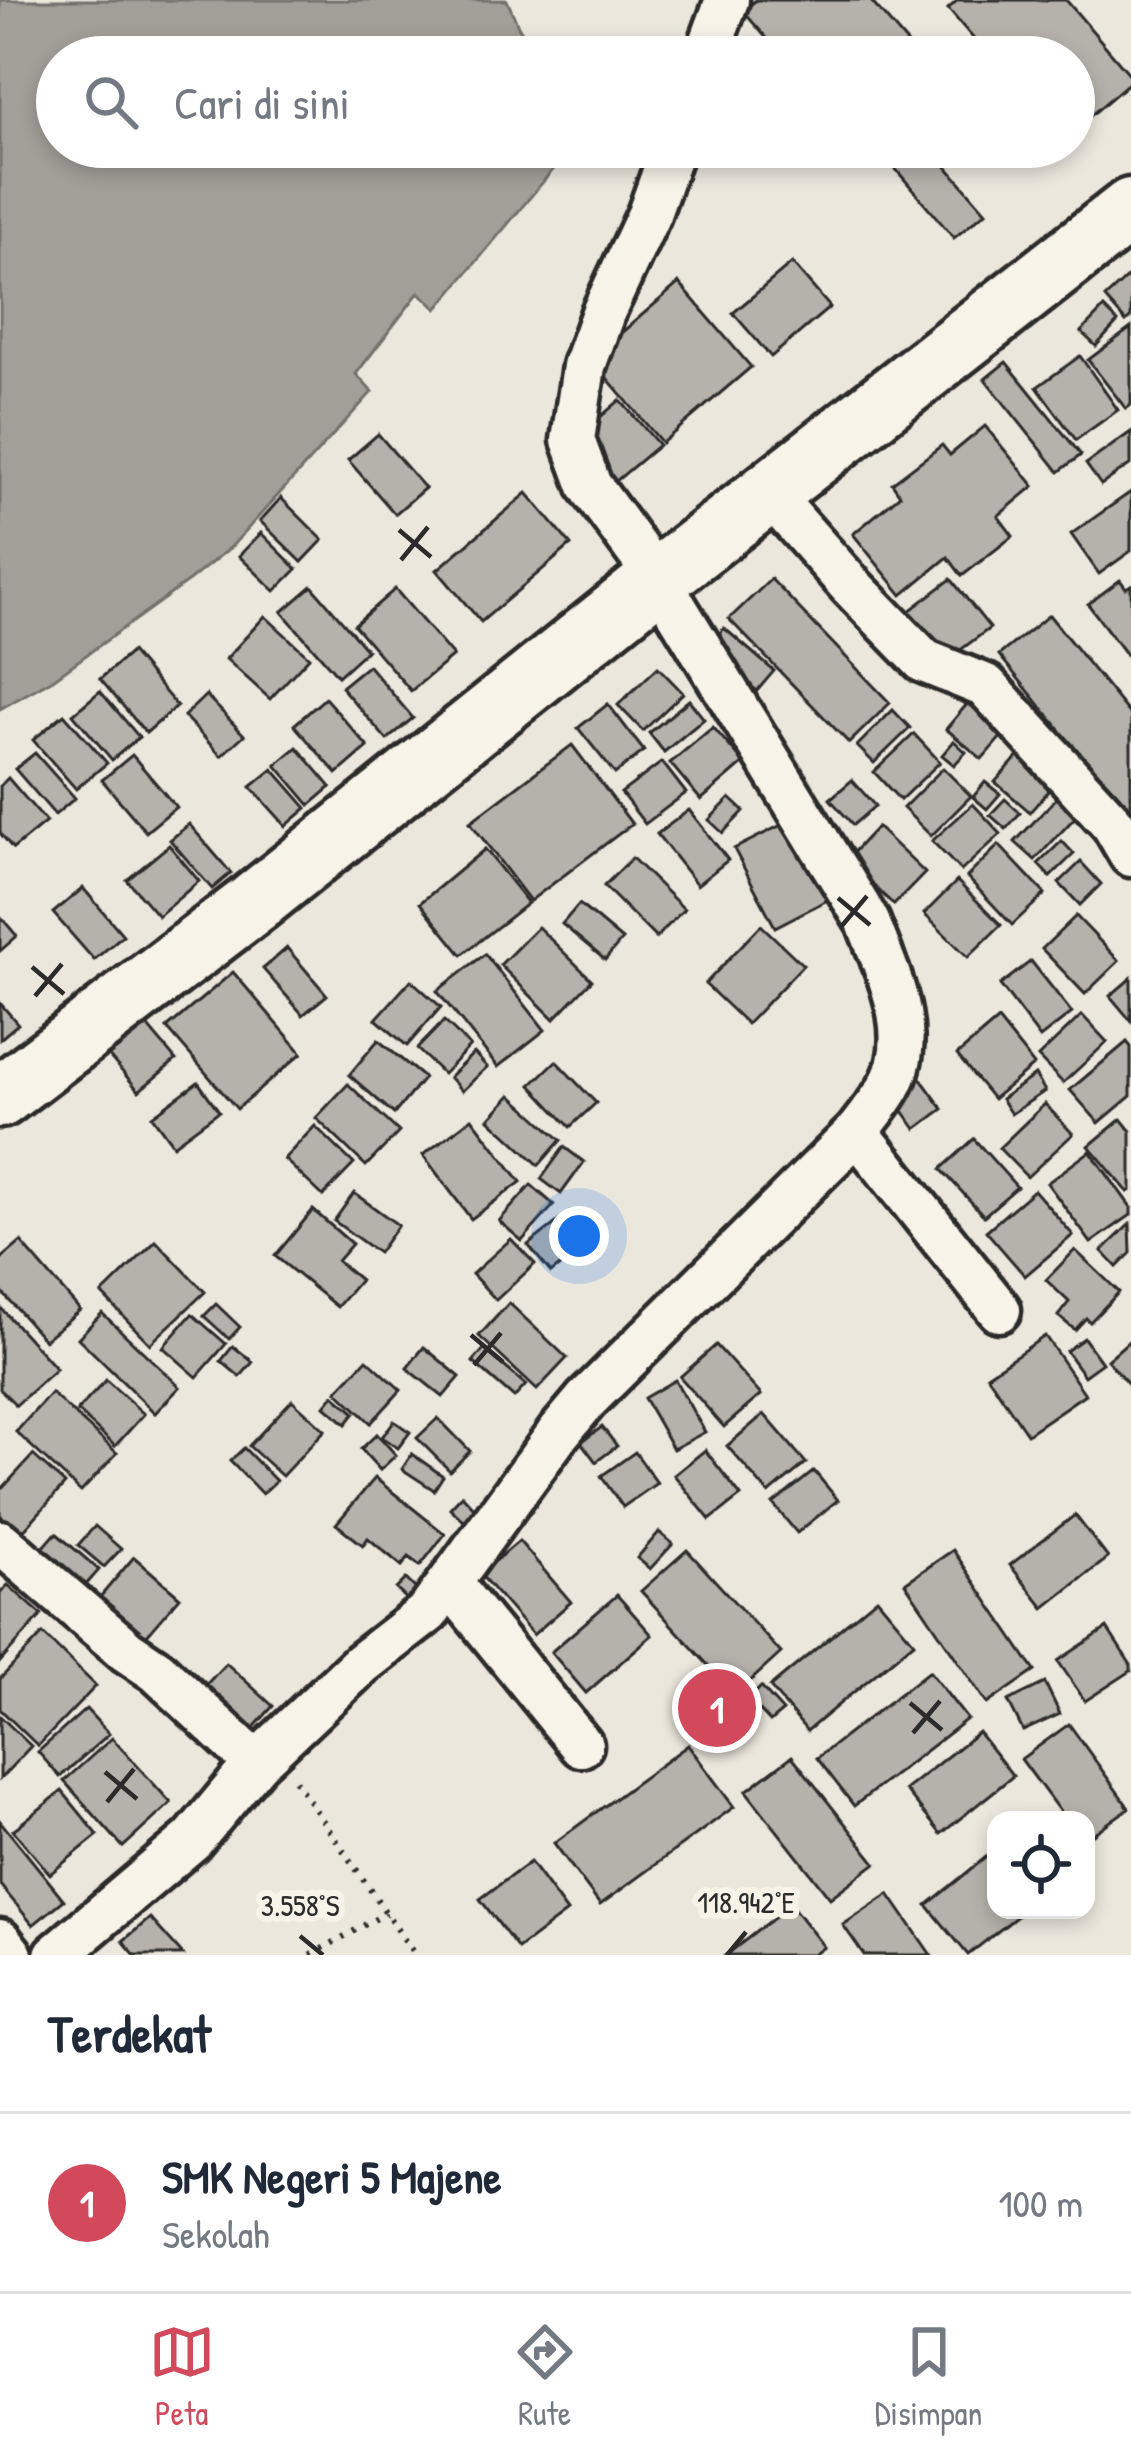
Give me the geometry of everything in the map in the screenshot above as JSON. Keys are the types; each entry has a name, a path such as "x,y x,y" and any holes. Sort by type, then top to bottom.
{"highway":[{"path":"0,1097 254,903 1131,209"}],"street":[{"path":"714,36 727,0"},
{"path":"56,1955 194,1839 264,1755 362,1664 428,1612 586,1400 857,1132 892,1083 902,1051 902,1023 868,922 658,579 590,486 573,440 584,366 665,168"},
{"path":"768,492 924,661 986,686 1113,824 1131,855"},
{"path":"857,1132 999,1310"},
{"path":"0,1542 127,1651 264,1755"},
{"path":"450,1583 581,1745"},
{"path":"0,1941 11,1955"}],"path":[{"path":"264,1755 415,1955"},
{"path":"310,1955 386,1913"}],"shaded area":[{"path":"0,0 507,0 525,36 36,36 36,168 554,168 437,309 419,292 356,374 372,392 231,547 53,679 0,709"}],"building":[{"path":"756,0 870,0 901,36 765,36 743,11"},
{"path":"958,0 1066,0 1131,76 1131,81 1095,112 1095,36 971,36 948,9"},
{"path":"895,168 948,168 986,212 954,238"},
{"path":"792,263 830,307 771,357 733,313"},
{"path":"1131,274 1131,317 1126,322 1105,298"},
{"path":"679,283 751,367 662,443 591,359"},
{"path":"1104,308 1118,322 1096,346 1081,332"},
{"path":"1131,328 1131,405 1126,409 1088,360"},
{"path":"1080,356 1118,410 1076,440 1037,387"},
{"path":"1006,362 1081,455 1059,472 985,379"},
{"path":"620,400 659,445 615,482 577,437"},
{"path":"985,426 1034,486 998,516 1013,536 962,576 948,557 902,595 853,534 900,495 892,483 942,445 950,455"},
{"path":"1131,432 1131,464 1101,485 1086,464"},
{"path":"378,434 425,488 395,514 348,460"},
{"path":"1131,492 1131,551 1099,574 1071,534"},
{"path":"527,493 571,545 481,622 437,570"},
{"path":"281,498 323,540 302,562 260,521"},
{"path":"261,533 297,569 275,591 239,556"},
{"path":"771,579 890,703 849,743 729,619"},
{"path":"951,579 990,628 947,660 909,611"},
{"path":"1120,580 1126,588 1131,585 1131,651 1126,655 1088,604"},
{"path":"312,586 367,650 338,676 282,612"},
{"path":"395,589 453,656 411,691 354,625"},
{"path":"1049,615 1131,716 1131,808 1127,812 999,655"},
{"path":"265,616 309,657 270,699 226,659"},
{"path":"724,628 774,671 757,691 706,649"},
{"path":"131,652 177,706 146,733 100,679"},
{"path":"368,665 413,718 387,740 341,687"},
{"path":"658,667 683,693 643,731 618,705"},
{"path":"100,691 139,737 112,760 73,714"},
{"path":"206,695 244,735 221,756 184,716"},
{"path":"973,697 1009,728 982,759 946,729"},
{"path":"325,698 368,747 337,774 294,725"},
{"path":"689,700 704,719 664,752 649,733"},
{"path":"608,704 644,751 615,774 578,728"},
{"path":"893,710 910,728 874,763 857,746"},
{"path":"64,714 107,763 76,789 33,740"},
{"path":"713,727 744,763 701,800 670,763"},
{"path":"914,734 940,762 900,800 874,772"},
{"path":"954,741 966,752 954,765 942,755"},
{"path":"572,745 632,824 530,901 470,822"},
{"path":"297,747 331,787 310,805 276,765"},
{"path":"1022,752 1056,782 1030,812 995,782"},
{"path":"35,753 75,798 55,815 15,769"},
{"path":"132,755 176,807 146,832 102,780"},
{"path":"662,762 686,793 645,824 621,793"},
{"path":"943,768 971,796 931,836 903,808"},
{"path":"273,769 307,808 286,826 251,787"},
{"path":"8,778 46,822 13,849 0,833 0,786"},
{"path":"852,780 875,806 853,825 830,799"},
{"path":"985,782 1000,794 987,809 973,797"},
{"path":"1060,794 1080,812 1035,860 1015,842"},
{"path":"730,798 744,811 723,833 709,820"},
{"path":"1005,799 1020,813 1006,829 990,815"},
{"path":"973,804 1001,834 961,871 932,841"},
{"path":"689,810 728,860 697,885 657,834"},
{"path":"793,819 833,897 775,927 734,849"},
{"path":"189,824 231,873 212,889 170,840"},
{"path":"877,827 925,873 894,905 846,860"},
{"path":"1062,841 1074,854 1050,877 1038,864"},
{"path":"169,845 199,881 158,916 127,880"},
{"path":"999,845 1045,894 1012,925 967,877"},
{"path":"485,849 528,903 462,955 420,903"},
{"path":"632,858 684,909 656,938 604,886"},
{"path":"1081,862 1101,884 1080,905 1059,883"},
{"path":"957,881 1001,925 968,957 924,914"},
{"path":"83,888 123,935 94,960 53,913"},
{"path":"579,904 622,940 605,960 562,924"},
{"path":"0,916 17,936 0,951"},
{"path":"1076,916 1119,961 1085,994 1042,949"},
{"path":"761,925 803,965 747,1024 705,984"},
{"path":"538,927 592,980 554,1019 500,965"},
{"path":"287,948 327,995 303,1015 263,969"},
{"path":"485,954 545,1030 498,1067 437,991"},
{"path":"1031,961 1072,1013 1040,1038 1000,985"},
{"path":"233,972 302,1053 237,1109 167,1028"},
{"path":"1131,978 1131,1021 1110,996"},
{"path":"411,980 441,1007 407,1046 376,1019"},
{"path":"0,1003 18,1024 0,1039"},
{"path":"1082,1015 1107,1042 1063,1083 1038,1057"},
{"path":"998,1020 1034,1065 993,1099 957,1055"},
{"path":"143,1021 176,1060 139,1091 106,1053"},
{"path":"444,1021 470,1046 443,1074 417,1049"},
{"path":"378,1040 424,1078 394,1114 349,1075"},
{"path":"1127,1042 1131,1047 1131,1096 1099,1123 1070,1090"},
{"path":"474,1053 487,1067 462,1091 449,1077"},
{"path":"556,1061 596,1103 570,1127 531,1085"},
{"path":"918,1075 943,1109 916,1129 891,1094"},
{"path":"1035,1075 1045,1091 1011,1114 1001,1099"},
{"path":"198,1082 219,1111 173,1145 152,1116"},
{"path":"348,1084 399,1132 366,1166 316,1118"},
{"path":"511,1095 561,1140 539,1165 489,1119"},
{"path":"1045,1104 1073,1134 1027,1177 999,1148"},
{"path":"472,1118 521,1182 471,1219 423,1155"},
{"path":"1121,1119 1131,1131 1128,1192 1089,1146"},
{"path":"315,1126 354,1164 323,1196 284,1159"},
{"path":"974,1139 1017,1187 984,1216 941,1169"},
{"path":"564,1147 584,1162 561,1194 541,1179"},
{"path":"1090,1151 1131,1207 1131,1215 1091,1243 1047,1183"},
{"path":"531,1185 554,1205 522,1241 499,1221"},
{"path":"1034,1190 1073,1235 1025,1276 986,1231"},
{"path":"354,1193 398,1225 378,1253 334,1221"},
{"path":"313,1210 352,1244 337,1261 360,1280 337,1307 275,1256"},
{"path":"570,1212 593,1240 551,1273 528,1245"},
{"path":"1130,1224 1131,1253 1117,1267 1102,1251"},
{"path":"511,1239 535,1264 496,1300 472,1274"},
{"path":"156,1241 205,1292 150,1344 102,1294"},
{"path":"21,1242 80,1310 44,1340 0,1290 0,1260"},
{"path":"1075,1250 1119,1292 1090,1322 1086,1318 1075,1330 1058,1316 1069,1302 1046,1280"},
{"path":"509,1303 567,1358 537,1390 479,1336"},
{"path":"216,1304 240,1327 229,1339 204,1316"},
{"path":"0,1307 56,1369 16,1405 0,1389"},
{"path":"102,1313 180,1387 155,1413 78,1338"},
{"path":"192,1314 226,1344 197,1377 163,1347"},
{"path":"1045,1336 1085,1394 1027,1434 987,1375"},
{"path":"1084,1338 1102,1363 1084,1376 1066,1351"},
{"path":"1131,1339 1131,1387 1107,1360"},
{"path":"716,1345 761,1395 724,1427 680,1377"},
{"path":"233,1346 253,1362 240,1377 221,1361"},
{"path":"424,1347 460,1377 443,1397 407,1368"},
{"path":"484,1349 526,1385 514,1398 473,1362"},
{"path":"367,1359 401,1390 371,1423 337,1391"},
{"path":"106,1380 144,1414 115,1446 77,1411"},
{"path":"675,1380 705,1432 673,1449 644,1398"},
{"path":"51,1393 117,1453 81,1492 16,1432"},
{"path":"334,1395 355,1413 346,1424 325,1406"},
{"path":"292,1400 325,1430 282,1476 249,1446"},
{"path":"764,1414 806,1463 769,1494 727,1446"},
{"path":"438,1418 470,1451 450,1471 417,1438"},
{"path":"394,1421 410,1432 398,1448 382,1437"},
{"path":"602,1427 617,1446 596,1462 581,1442"},
{"path":"377,1434 396,1455 380,1470 361,1449"},
{"path":"244,1448 276,1481 262,1494 230,1461"},
{"path":"705,1450 741,1496 710,1520 674,1475"},
{"path":"635,1452 657,1483 623,1507 601,1476"},
{"path":"412,1454 443,1476 434,1490 402,1469"},
{"path":"33,1455 65,1484 21,1533 0,1515 0,1491"},
{"path":"814,1471 838,1500 797,1533 773,1504"},
{"path":"375,1478 445,1534 420,1566 409,1557 402,1566 368,1538 363,1545 336,1524"},
{"path":"462,1495 475,1509 464,1521 450,1508"},
{"path":"1075,1515 1108,1558 1044,1608 1010,1565"},
{"path":"95,1526 121,1549 104,1567 78,1545"},
{"path":"659,1532 673,1544 650,1569 637,1558"},
{"path":"56,1533 99,1570 78,1594 36,1556"},
{"path":"519,1541 571,1602 533,1635 480,1574"},
{"path":"687,1550 781,1653 735,1695 641,1591"},
{"path":"953,1550 1035,1671 987,1704 905,1583"},
{"path":"134,1557 180,1597 139,1644 94,1604"},
{"path":"406,1579 421,1594 412,1604 396,1589"},
{"path":"8,1585 42,1615 0,1662 0,1593"},
{"path":"617,1595 652,1635 586,1693 551,1652"},
{"path":"877,1598 914,1642 807,1731 770,1687"},
{"path":"1107,1628 1131,1671 1085,1701 1058,1661"},
{"path":"43,1634 96,1686 38,1746 0,1709 0,1679"},
{"path":"226,1663 273,1706 241,1742 193,1699"},
{"path":"929,1671 967,1719 854,1806 817,1758"},
{"path":"1045,1683 1060,1714 1023,1731 1008,1701"},
{"path":"761,1687 783,1711 770,1722 749,1699"},
{"path":"86,1709 109,1734 60,1777 38,1752"},
{"path":"0,1716 31,1746 0,1779"},
{"path":"1069,1724 1129,1808 1095,1833 1095,1811 1059,1811 1021,1759"},
{"path":"978,1732 1013,1776 941,1834 905,1790"},
{"path":"112,1738 171,1803 123,1847 64,1781"},
{"path":"688,1745 734,1807 600,1905 554,1843"},
{"path":"792,1756 876,1863 830,1898 746,1791"},
{"path":"62,1791 98,1835 50,1874 13,1830"},
{"path":"0,1821 64,1900 33,1925 0,1885"},
{"path":"987,1856 987,1919 1014,1919 968,1955 927,1905"},
{"path":"530,1862 567,1912 518,1949 480,1899"},
{"path":"889,1894 931,1955 864,1955 843,1925"},
{"path":"791,1905 824,1947 813,1955 726,1955"},
{"path":"150,1918 183,1955 135,1955 123,1941"}],"place":[{"name":"SMK Negeri 5 Majene","path":"717,1708"}]}
